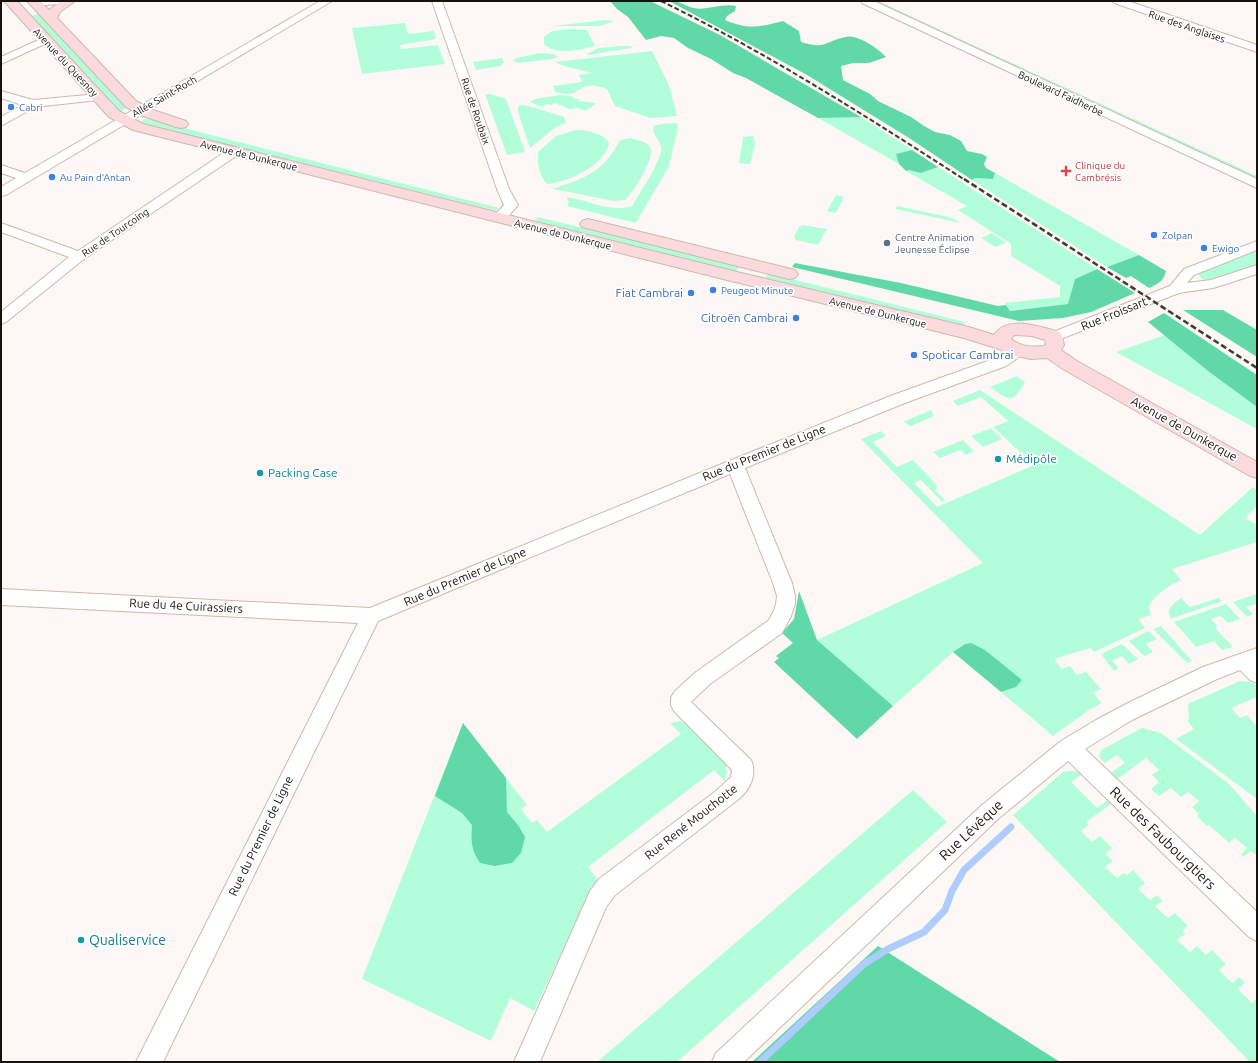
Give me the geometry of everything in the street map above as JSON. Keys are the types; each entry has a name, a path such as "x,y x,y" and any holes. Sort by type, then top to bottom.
{"main road":[{"path":"50,19 55,10 68,1"},
{"path":"1,10 12,4 35,3"},
{"name":"Avenue du Quesnoy","path":"35,3 127,101 141,110"},
{"name":"Avenue du Quesnoy","path":"12,4 114,114 123,120"},
{"name":"Avenue de Dunkerque","path":"141,110 184,124 511,210 861,308 1011,342 1042,352 1051,344 1070,365 1257,470"},
{"name":"Avenue de Dunkerque","path":"123,120 143,128 235,151 511,210"},
{"name":"Avenue de Dunkerque","path":"574,220 973,320 1011,342"}],"street":[{"path":"35,3 59,1"},
{"name":"Allée Saint-Roch","path":"1,192 327,1"},
{"name":"Rue de Roubaix","path":"437,1 511,210"},
{"name":"Boulevard Faidherbe","path":"866,1 1257,184"},
{"name":"Boulevard Faidherbe","path":"886,1 1257,172"},
{"name":"Rue des Anglaises","path":"1118,1 1257,49"},
{"path":"1,61 46,40"},
{"path":"1,94 32,104 98,97"},
{"path":"1,122 32,104"},
{"name":"Rue de Tourcoing","path":"1,319 79,256 235,151"},
{"path":"1200,157 1209,168 1257,190"},
{"path":"1,169 26,177"},
{"path":"1,227 79,256"},
{"path":"1176,289 1179,283 1189,272 1257,245"},
{"name":"Rue Froissart","path":"1051,344 1096,321 1176,289 1213,284 1257,269"},
{"name":"Rue du Premier de Ligne","path":"149,1062 371,616 734,465 899,400 1001,362 1011,342"},
{"name":"Rue René Mouchotte","path":"527,1062 598,899 607,887 724,798 738,786 743,778 743,767 681,705 681,698 690,688 775,627 782,617 786,607 786,595 783,585 734,465"},
{"name":"Rue du 4e Cuirassiers","path":"1,597 371,616"},
{"name":"Rue Lévêque","path":"725,1062 990,812 1068,748 1110,722 1210,673 1253,664"},
{"name":"Rue des Faubourgtiers","path":"1068,748 1257,929"}],"green space":[{"path":"610,1 650,1 720,35 861,117 818,118 746,78 733,73 711,59 688,48 674,38 661,36 646,40 628,17 617,9"},
{"path":"669,1 698,9 725,5 736,6 735,11 727,16 725,20 747,26 767,25 783,21 799,31 801,42 809,44 821,45 846,37 856,38 868,43 886,57 869,63 853,63 841,66 843,80 870,94 878,101 911,117 935,132 950,135 961,141 967,151 982,154 987,157 984,164 986,168 995,173 993,179 975,178 972,180 909,138 807,75"},
{"path":"872,1 878,1 1257,176 1257,180"},
{"path":"38,14 125,107 125,109 121,111 118,110 31,16"},
{"path":"605,20 614,21 601,26 553,26"},
{"path":"405,23 408,34 434,31 436,39 400,45 401,49 438,45 445,64 362,74 352,28"},
{"path":"571,29 587,30 595,46 583,49 561,51 549,48 544,44 544,37 552,31"},
{"path":"631,46 632,48 587,54 598,48"},
{"path":"652,51 669,85 677,116 650,118 615,106 607,89 598,86 587,86 575,93 566,94 555,92 553,86 582,82 579,75 592,73 564,66 555,62"},
{"path":"540,53 554,54 558,57 518,63 513,61 516,58"},
{"path":"502,58 504,62 501,66 476,70 473,62"},
{"path":"485,94 506,99 525,152 507,155"},
{"path":"560,95 572,96 573,98 579,99 579,101 595,104 586,111 575,107 572,110 555,103 551,105 547,104 542,107 530,102 535,99"},
{"path":"520,105 529,106 564,117 566,122 552,130 530,148 518,112 518,107"},
{"path":"861,117 912,150 896,154 899,164 818,118"},
{"path":"144,119 149,119 499,208 497,210 493,210 142,124 141,122"},
{"path":"677,123 678,127 669,166 636,223 567,206 569,201 566,198 568,197 608,207 624,208 632,206 645,186 661,152 661,147 653,131 654,126"},
{"path":"576,130 590,132 604,137 609,144 606,152 584,172 555,183 547,184 539,169 538,152 556,136"},
{"path":"753,136 755,145 750,164 739,163 743,137"},
{"path":"630,138 649,145 651,152 650,159 643,175 625,200 614,201 553,189 592,173 607,160 620,140"},
{"path":"912,150 938,167 921,173 909,170 906,171 899,164 896,154"},
{"path":"938,167 1097,269 1075,279 1068,304 1010,311 1005,303 1060,297 1060,286 1011,256 1011,244 958,210 967,206 906,171 909,170 921,173"},
{"path":"995,173 1139,255 1107,267 972,180 975,178 993,179"},
{"path":"836,195 844,197 836,213 827,211"},
{"path":"897,206 953,218 960,223 896,209"},
{"path":"538,217 740,266 736,272 534,221"},
{"path":"803,225 827,229 818,245 796,240 794,237 799,227"},
{"path":"992,233 1006,243 995,247 981,238"},
{"path":"1257,251 1257,265 1213,281 1202,279 1199,275 1199,273 1206,270"},
{"path":"1139,255 1166,271 1160,282 1149,288 1131,276 1126,278 1107,267"},
{"path":"795,263 901,283 998,306 1006,305 1010,311 1068,304 1075,279 1097,269 1135,293 1091,312 1063,318 1019,321 792,267"},
{"path":"772,274 965,322 963,328 769,280 766,277 767,275"},
{"path":"1183,310 1223,310 1257,330 1257,357"},
{"path":"1164,313 1257,375 1257,407 1208,371 1148,322"},
{"path":"1165,335 1208,371 1257,407 1257,429 1116,352"},
{"path":"1017,376 1025,382 1017,394 1013,397 1006,398 990,387"},
{"path":"980,390 1200,535 1253,487 1257,490 1257,506 1245,518 1257,525 1257,542 1172,569 1181,580 1157,595 1149,608 1151,615 1138,619 1145,628 1094,652 1090,648 1054,659 1062,669 1070,666 1077,675 1086,672 1101,689 1093,693 1102,703 1089,710 1053,736 1001,692 1009,690 971,643 965,644 953,652 893,706 817,640 983,563 861,439 881,431 886,436 873,442 897,467 913,460 936,484 937,487 935,490 945,500 942,502 921,480 914,483 937,507 1034,465 993,427 1008,421 981,397 958,406 953,401"},
{"path":"931,410 934,416 911,426 903,422"},
{"path":"991,428 1002,439 983,447 971,436"},
{"path":"963,440 974,451 966,455 960,450 940,458 933,452"},
{"path":"799,591 817,640 893,706 857,739 774,662 779,658 776,656 793,643 782,633 794,619"},
{"path":"1257,594 1257,605 1246,607 1253,614 1247,617 1233,602"},
{"path":"1181,598 1190,607 1219,598 1222,601 1171,619 1169,615 1170,609 1173,604"},
{"path":"1226,604 1240,619 1228,623 1221,616 1211,619 1218,627 1215,628 1233,647 1222,650 1214,641 1196,647 1174,622"},
{"path":"1161,626 1192,661 1187,663 1153,629"},
{"path":"1148,631 1157,639 1146,644 1153,652 1144,656 1129,641"},
{"path":"971,643 985,650 1022,680 1016,687 1001,692 953,652 965,644"},
{"path":"1122,644 1138,659 1129,664 1122,656 1112,661 1119,668 1114,671 1101,654"},
{"path":"1240,681 1251,682 1257,686 1257,697 1231,708 1240,718 1247,715 1257,727 1257,799 1176,739 1194,729 1187,720 1189,719 1188,704"},
{"path":"680,721 687,724 726,765 727,772 725,781 714,770 588,867 598,880 584,905 534,1011 510,998 491,1041 362,979 463,723 527,805 521,809 532,823 537,820 547,832 681,734 670,723"},
{"path":"463,723 506,778 507,812 518,825 525,837 521,853 512,863 495,866 480,863 472,845 472,825 462,813 435,796"},
{"path":"1142,728 1161,733 1228,783 1257,816 1257,856 1251,851 1243,857 1241,854 1247,848 1235,838 1229,843 1209,825 1207,826 1197,816 1199,814 1192,807 1199,801 1188,792 1181,797 1171,788 1159,796 1151,789 1159,782 1152,775 1159,770 1146,758 1116,780 1111,776 1113,771 1125,763 1117,755 1105,763 1099,757 1101,750"},
{"path":"1076,771 1082,774 1071,782 1097,808 1109,799 1112,803 1086,822 1089,825 1081,831 1092,842 1100,836 1112,848 1105,854 1113,861 1105,867 1117,878 1124,873 1127,875 1133,870 1145,883 1138,889 1150,900 1157,895 1163,901 1155,906 1168,918 1175,913 1188,926 1182,931 1185,934 1177,940 1190,952 1197,946 1206,955 1212,950 1226,964 1219,970 1232,983 1239,977 1245,983 1238,989 1252,1003 1257,998 1257,1062 1250,1062 1013,815 1063,772"},
{"path":"913,790 947,822 677,1062 597,1062"},
{"path":"878,946 1060,1062 752,1062"}],"waterway":[{"path":"760,1062 864,964 888,949 924,932 945,910 952,891 964,870 1011,827"}],"railway":[{"path":"661,1 739,42 816,86 965,180"},
{"path":"964,179 1257,368"}],"place":[{"name":"Cabri","path":"11,107"},
{"name":"Clinique du Cambrésis","path":"1066,171"},
{"name":"Au Pain d'Antan","path":"52,177"},
{"name":"Zolpan","path":"1154,235"},
{"name":"Centre Animation Jeunesse Éclipse","path":"887,243"},
{"name":"Ewigo","path":"1204,248"},
{"name":"Peugeot Minute","path":"713,290"},
{"name":"Fiat Cambrai","path":"691,293"},
{"name":"Citroën Cambrai","path":"796,318"},
{"name":"Spoticar Cambrai","path":"914,355"},
{"name":"Médipôle","path":"998,459"},
{"name":"Packing Case","path":"260,473"},
{"name":"Qualiservice","path":"81,940"}]}
